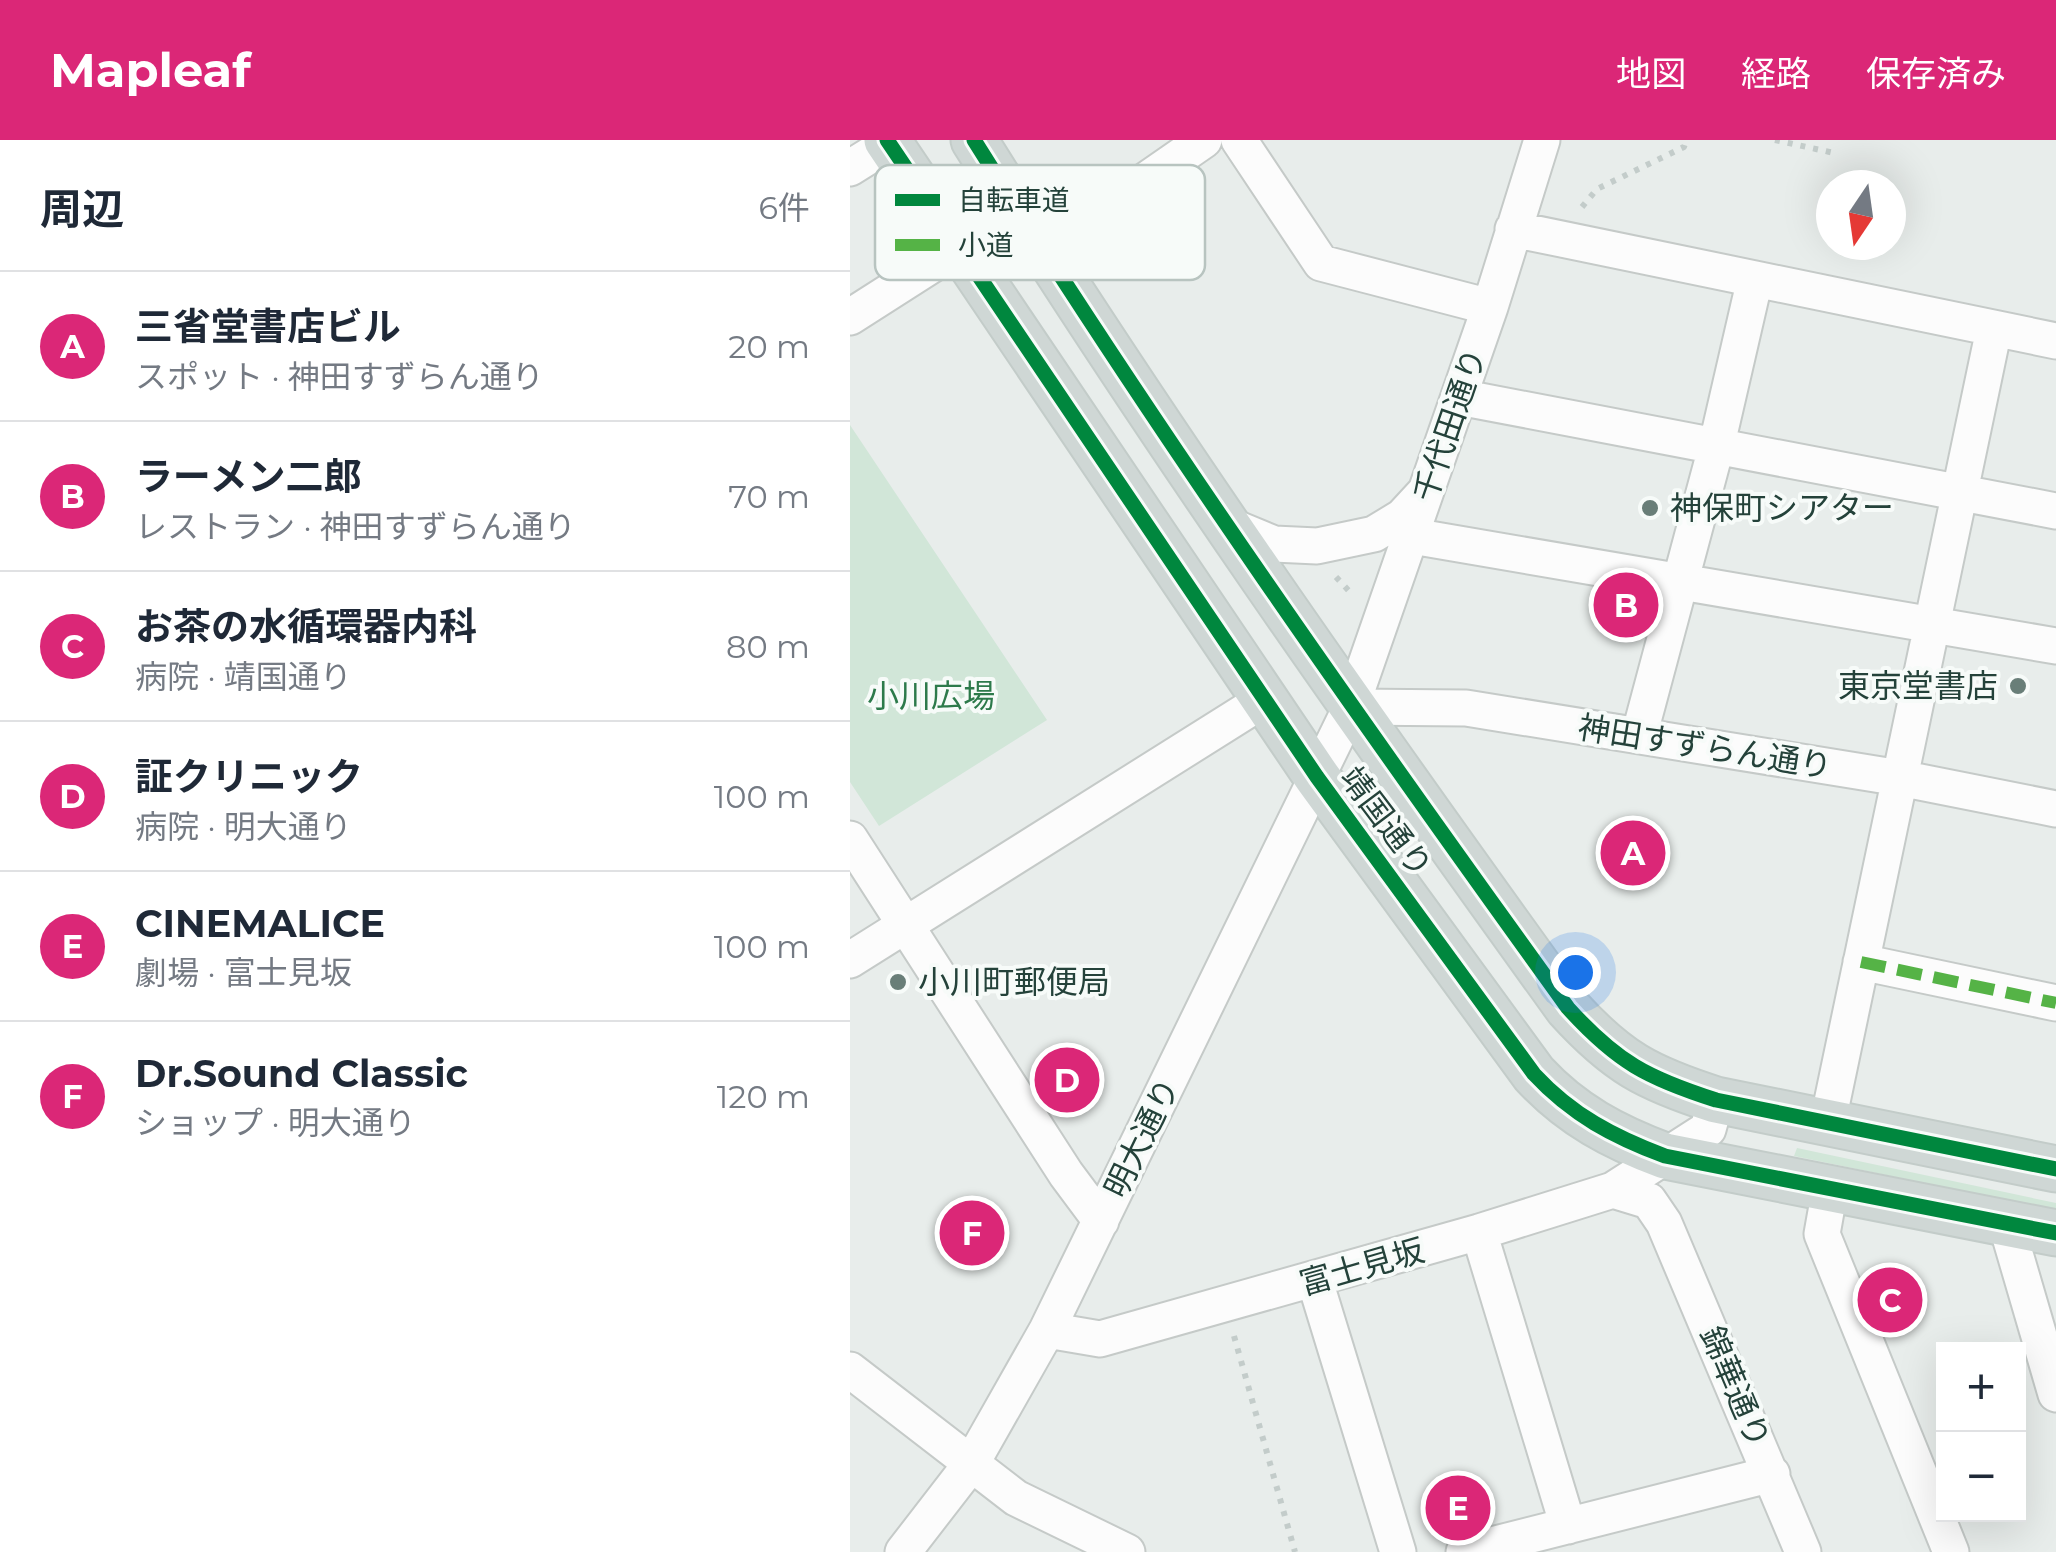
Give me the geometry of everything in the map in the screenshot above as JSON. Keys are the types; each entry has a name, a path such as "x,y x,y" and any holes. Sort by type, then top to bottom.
{"main road":[{"name":"靖国通り","path":"974,140 990,165"},
{"name":"靖国通り","path":"888,142 903,165"},
{"name":"靖国通り","path":"980,280 1318,776 1534,1074 1558,1100 1625,1141 1666,1156 2056,1233"},
{"name":"靖国通り","path":"1063,280 1351,707 1568,1008 1599,1042 1631,1067 1716,1100 2056,1170"}],"street":[{"path":"1168,165 1204,140"},
{"path":"1238,140 1321,263 1490,307"},
{"name":"千代田通り","path":"1351,707 1490,307 1542,140"},
{"path":"850,168 888,142"},
{"path":"1513,229 2056,342"},
{"path":"1638,736 1716,448 1755,279"},
{"path":"850,317 908,280"},
{"path":"1828,1122 1994,328"},
{"path":"1459,397 2056,512"},
{"path":"1228,525 1274,544 1318,546 1374,534 1402,517 1428,489"},
{"path":"1412,536 2056,646"},
{"path":"850,960 1265,699"},
{"name":"神田すずらん通り","path":"1351,707 1466,708 1900,778 2056,809"},
{"name":"明大通り","path":"903,1552 970,1464 1047,1330 1351,707"},
{"path":"850,839 1066,1174 1101,1221"},
{"path":"1861,962 2056,1004"},
{"name":"富士見坂","path":"1047,1330 1100,1339 1315,1281 1613,1190 1708,1128 1716,1100"},
{"name":"錦華通り","path":"1664,1224 1666,1156"},
{"path":"1830,1189 1822,1234 1951,1552"},
{"name":"錦華通り","path":"1613,1190 1649,1201 1664,1224 1803,1552"},
{"path":"2006,1223 2056,1394"},
{"path":"1478,1232 1568,1526"},
{"path":"1315,1281 1398,1552"},
{"path":"850,1370 1016,1498 1127,1552"},
{"path":"1464,1552 1772,1474"}],"path":[{"path":"1582,208 1597,189 1684,147 1686,140"},
{"path":"1775,140 1834,154"},
{"path":"1334,575 1348,591"},
{"path":"1226,1306 1295,1552"}],"green space":[{"name":"小川広場","path":"850,425 1047,720 879,826 850,782"},
{"path":"1797,1148 2056,1203 2056,1210 1794,1156"}],"marked path":[{"path":"1861,962 2056,1003"}],"cycle path":[{"path":"887,140 904,165"},
{"path":"974,140 990,165"},
{"path":"982,280 1317,777 1548,1089 1595,1123 1665,1156 2056,1233"},
{"path":"1064,280 1339,687 1568,1008 1602,1042 1634,1066 1716,1100 2056,1169"}],"place":[{"name":"神保町シアター","path":"1650,508"},
{"name":"ラーメン二郎","path":"1626,605"},
{"name":"東京堂書店","path":"2018,686"},
{"name":"三省堂書店ビル","path":"1633,853"},
{"name":"小川町郵便局","path":"898,982"},
{"name":"証クリニック","path":"1067,1080"},
{"name":"Dr.Sound Classic","path":"972,1233"},
{"name":"お茶の水循環器内科","path":"1890,1300"},
{"name":"CINEMALICE","path":"1458,1508"}]}
